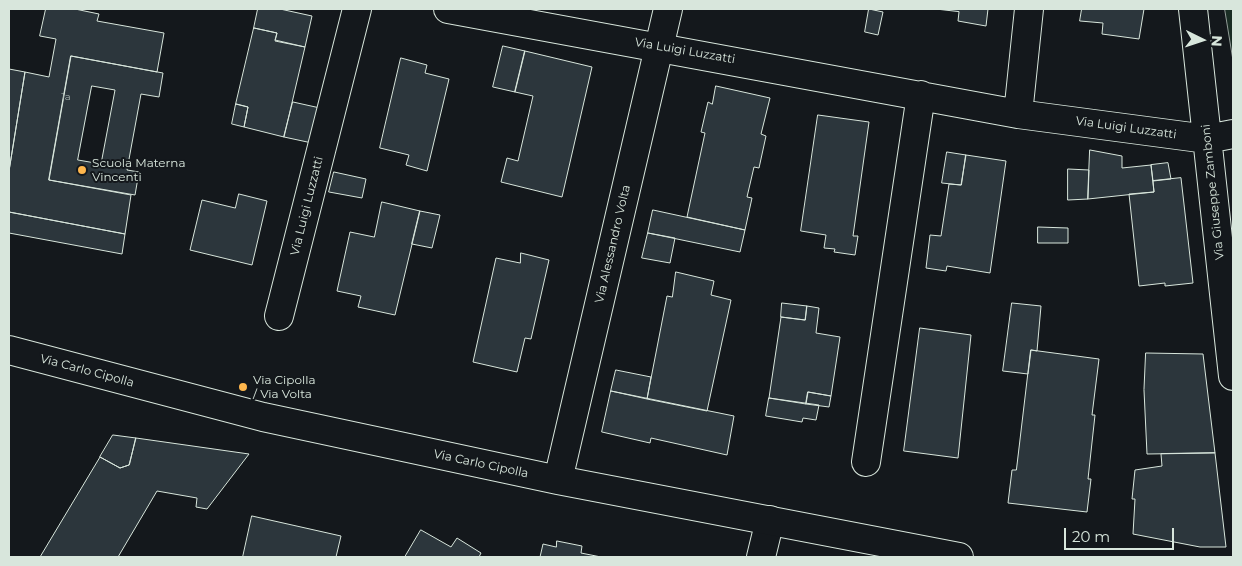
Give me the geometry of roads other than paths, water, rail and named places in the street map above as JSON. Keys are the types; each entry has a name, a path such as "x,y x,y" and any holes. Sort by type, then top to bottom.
{"street":[{"name":"Via Luigi Luzzatti","path":"279,316 356,9"},
{"name":"Via Luigi Luzzatti","path":"448,9 659,46 1018,114 1207,139 1233,134"},
{"name":"Via Alessandro Volta","path":"558,480 668,9"},
{"path":"1018,114 1029,9"},
{"name":"Via Giuseppe Zamboni","path":"1193,9 1233,376"},
{"path":"866,462 921,95"},
{"name":"Via Carlo Cipolla","path":"9,350 263,417 558,480 959,557"},
{"path":"761,557 770,520"}],"place":[{"name":"Scuola Materna Vincenti","path":"82,170"},
{"name":"Via Cipolla / Via Volta","path":"243,387"}]}
